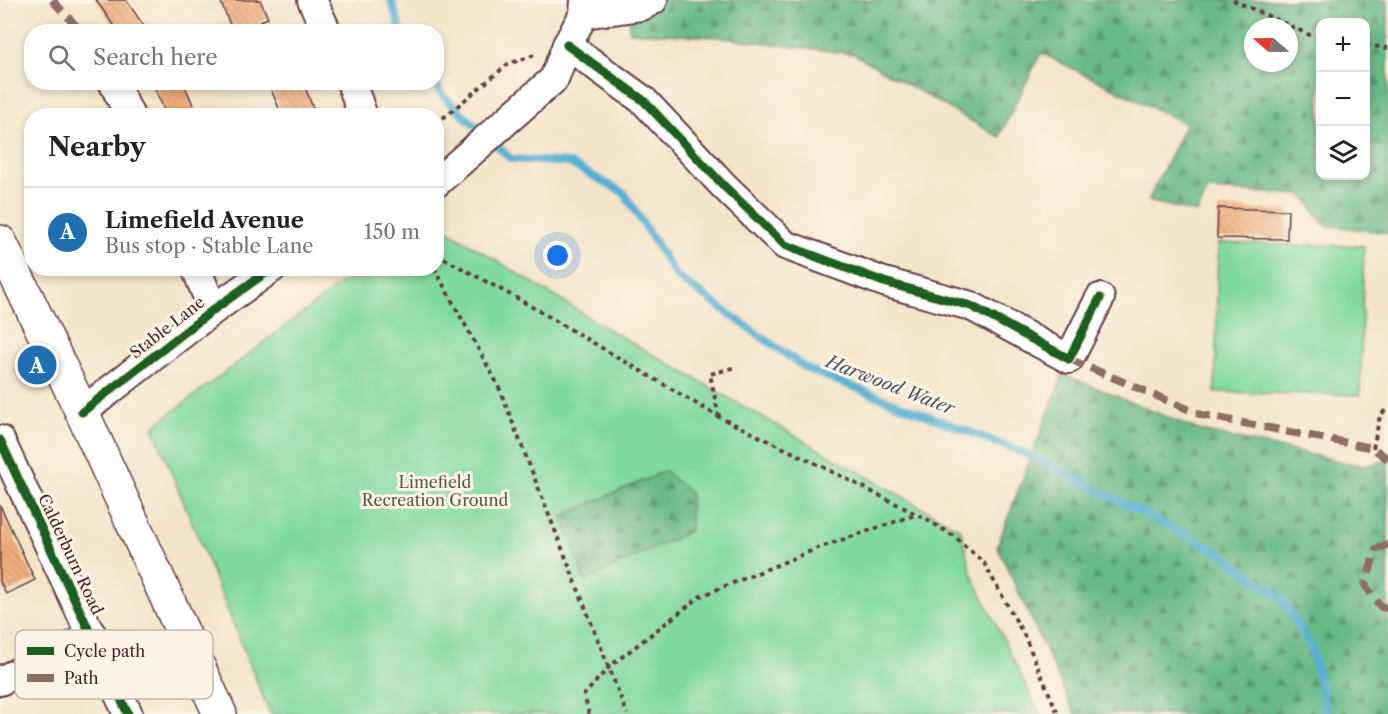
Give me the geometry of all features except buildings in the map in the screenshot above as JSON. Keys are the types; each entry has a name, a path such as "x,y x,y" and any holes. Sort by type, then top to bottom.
{"main road":[{"path":"0,242 82,412 182,630"},
{"path":"213,699 220,714"}],"street":[{"path":"312,0 323,24"},
{"path":"444,176 554,79 585,7 642,6 653,0"},
{"path":"567,45 644,101 724,186 784,245 885,282 971,306 1069,359 1100,298"},
{"path":"117,90 126,108"},
{"path":"354,90 360,108"},
{"path":"199,276 213,310"},
{"name":"Stable Lane","path":"82,412 213,310 261,276"},
{"name":"Calderburn Road","path":"0,440 90,630"},
{"path":"0,681 15,674"},
{"name":"Calderburn Road","path":"121,699 128,714"}],"path":[{"path":"1233,0 1316,36"},
{"path":"1370,46 1388,48"},
{"path":"444,117 508,64"},
{"path":"444,258 529,305 719,417 928,520 955,537 984,563 1024,635 1058,714"},
{"path":"438,276 498,385 627,714"},
{"path":"719,417 710,374 733,368"},
{"path":"1373,448 1380,416 1388,407"},
{"path":"590,714 584,695 609,667 701,596 822,547 916,515"}],"green space":[{"path":"626,0 1388,0 1388,233 1324,225 1303,195 1208,190 1197,213 1148,201 1186,124 1041,53 999,137 854,54 716,37 630,32"},
{"name":"Limefield Recreation Ground","path":"444,228 613,332 961,530 971,573 1040,714 270,714 153,427 351,276 444,276"},
{"path":"1218,243 1364,246 1360,395 1215,392"},
{"path":"1063,374 1201,431 1364,466 1388,460 1388,714 1075,714 997,546"},
{"path":"665,471 690,493 690,531 585,581 562,516"}],"waterway":[{"name":"Harwood Water","path":"391,0 398,24"},
{"name":"Harwood Water","path":"439,90 483,133"},
{"name":"Harwood Water","path":"492,141 511,159 569,163 624,193 676,276 807,369 1029,455 1219,552 1281,598 1311,646 1327,714"}],"marked path":[{"path":"52,0 74,24"},
{"path":"1069,359 1202,415 1373,448 1388,459"},
{"path":"1388,544 1376,550 1365,585 1381,607 1388,608"}],"cycle path":[{"path":"567,45 644,101 724,186 785,245 884,282 971,306 1069,359 1100,298"},
{"path":"82,412 213,310 261,276"},
{"path":"0,440 89,630"},
{"path":"121,699 128,714"}],"place":[{"name":"Limefield Avenue","path":"37,365"}]}
